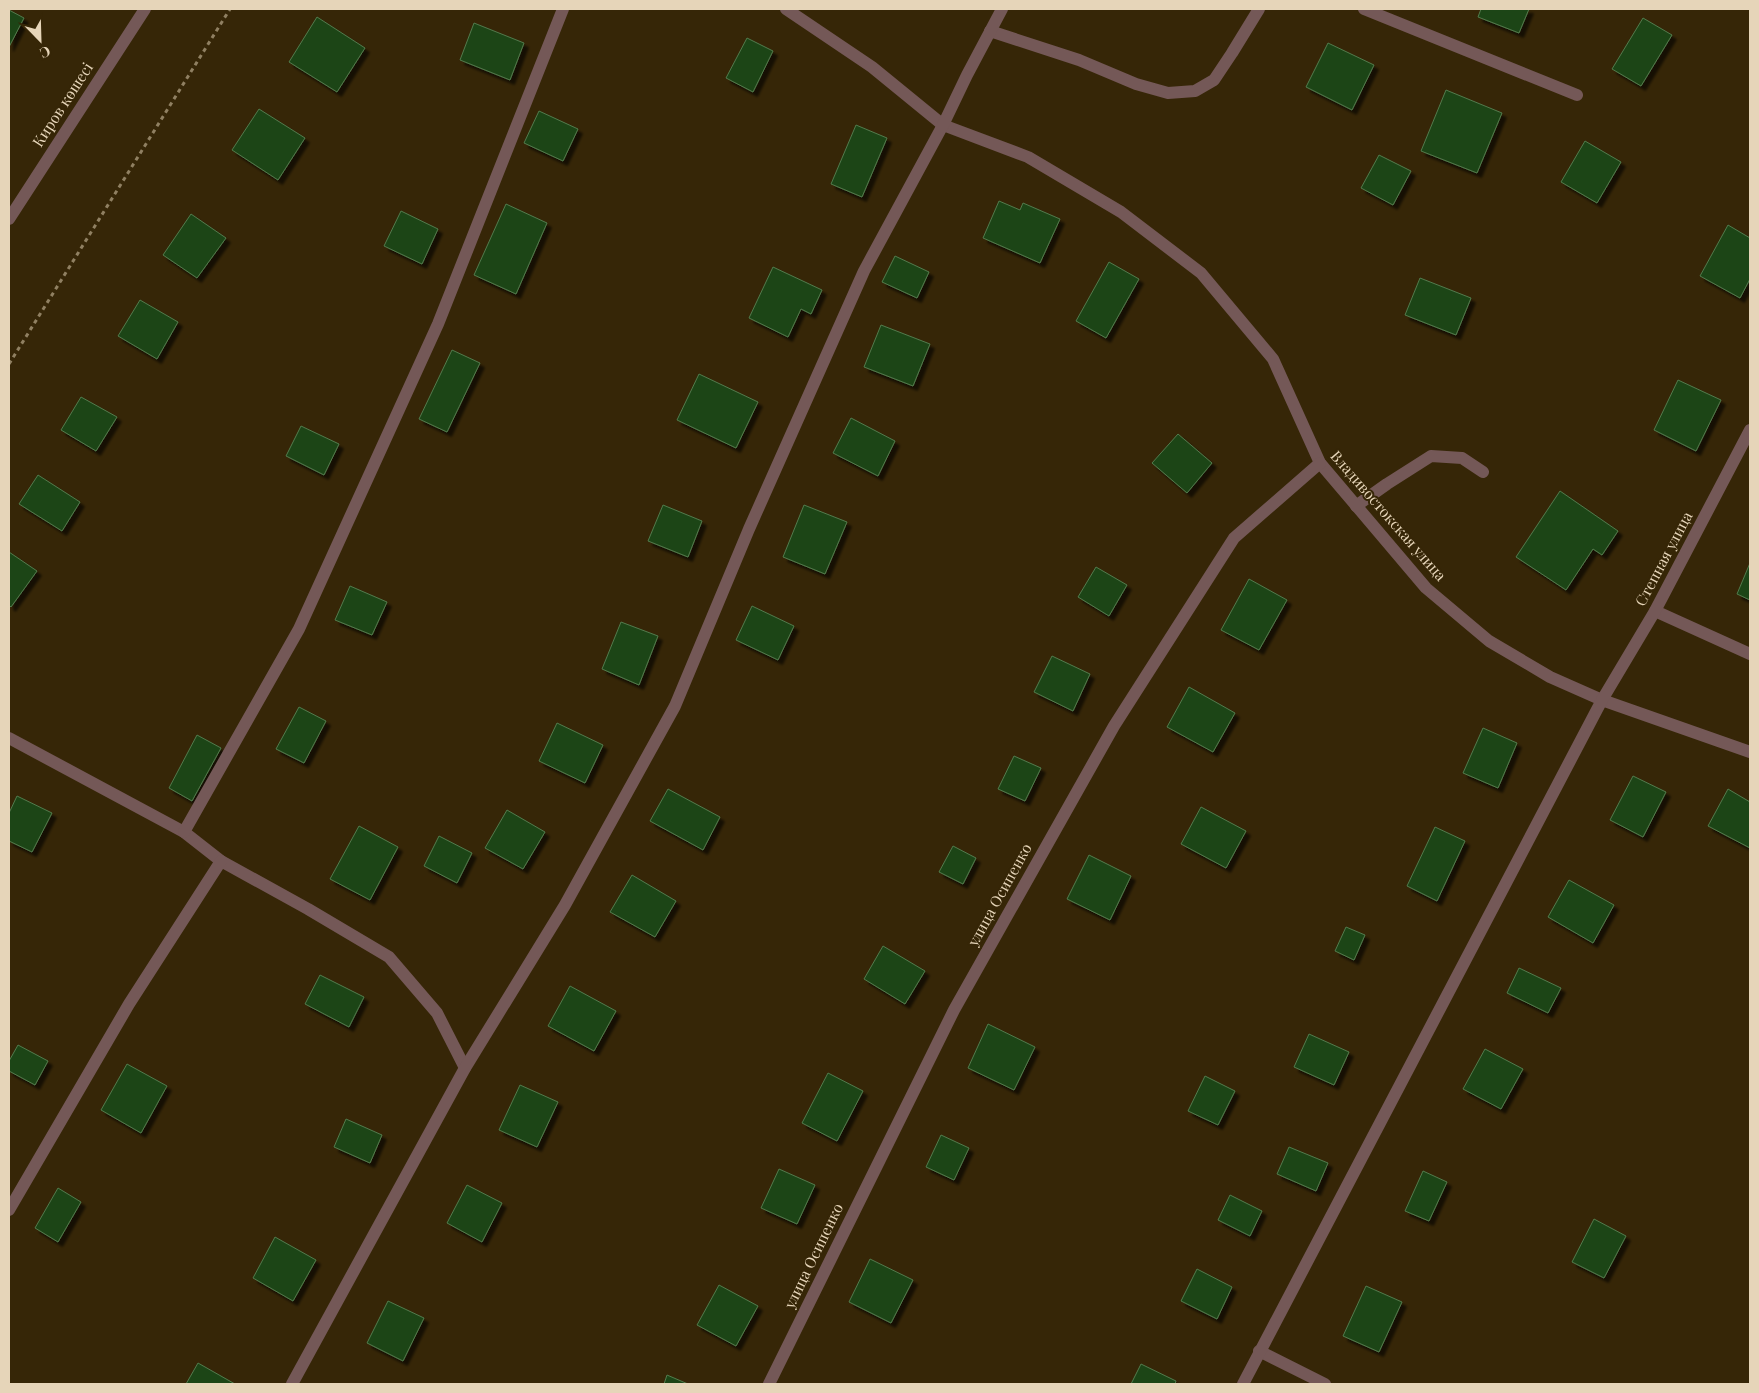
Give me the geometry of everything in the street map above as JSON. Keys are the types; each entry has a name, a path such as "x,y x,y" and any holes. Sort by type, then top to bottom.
{"street":[{"name":"Киров көшесі","path":"9,219 145,9"},
{"path":"184,832 299,629 438,324 563,9"},
{"name":"Владивостокская улица","path":"786,9 872,67 943,125 1028,157 1121,212 1201,273 1273,359 1320,463 1426,588 1489,641 1550,677 1602,700 1750,752"},
{"path":"292,1384 465,1068 565,905 675,706 749,529 864,271 943,125 1002,9"},
{"path":"990,31 1079,60 1136,84 1168,93 1195,91 1214,80 1259,9"},
{"path":"1364,9 1576,95"},
{"name":"Степная улица","path":"1243,1384 1602,700 1655,611 1750,430"},
{"path":"1356,506 1431,456 1462,458 1483,472"},
{"name":"улица Осипенко","path":"769,1384 954,1010 1114,726 1234,538 1320,463"},
{"path":"1655,611 1750,654"},
{"path":"9,738 184,832 220,861 308,909 389,957 437,1013 465,1068"},
{"path":"9,1210 129,1004 220,861"},
{"path":"1259,1351 1325,1384"}],"path":[{"path":"9,364 230,9"}],"building":[{"path":"1481,9 1529,9 1519,33 1478,17"},
{"path":"9,10 24,18 9,47"},
{"path":"317,17 365,48 337,92 289,62"},
{"path":"1643,18 1672,35 1641,86 1612,69"},
{"path":"474,23 524,43 510,80 460,60"},
{"path":"747,38 773,51 753,92 726,78"},
{"path":"1328,43 1374,65 1352,110 1306,87"},
{"path":"1446,90 1502,113 1477,173 1421,151"},
{"path":"259,109 305,138 278,180 232,150"},
{"path":"539,111 578,129 563,161 524,143"},
{"path":"856,125 887,138 862,197 831,184"},
{"path":"1585,141 1621,162 1597,203 1561,182"},
{"path":"1379,155 1411,171 1393,205 1361,188"},
{"path":"999,201 1020,210 1023,203 1060,219 1040,263 983,238"},
{"path":"506,204 547,223 516,294 474,275"},
{"path":"401,211 438,229 422,264 384,246"},
{"path":"191,214 226,238 197,278 163,255"},
{"path":"1728,225 1750,238 1750,279 1740,298 1700,276"},
{"path":"895,256 929,272 917,298 882,282"},
{"path":"1109,262 1139,279 1106,338 1076,321"},
{"path":"773,267 822,290 811,314 801,309 788,337 749,318"},
{"path":"1420,278 1471,298 1456,335 1405,315"},
{"path":"140,300 178,322 157,359 118,336"},
{"path":"881,325 930,344 913,386 864,367"},
{"path":"452,350 480,363 447,432 419,419"},
{"path":"699,374 758,402 736,448 677,420"},
{"path":"1678,380 1721,400 1696,451 1654,430"},
{"path":"81,397 117,417 96,451 61,430"},
{"path":"851,418 895,441 878,476 833,453"},
{"path":"301,426 339,444 324,475 286,456"},
{"path":"1178,434 1212,463 1187,493 1152,463"},
{"path":"38,475 80,502 62,531 19,504"},
{"path":"1560,491 1618,531 1602,555 1593,549 1566,590 1516,557"},
{"path":"663,505 702,521 688,557 648,541"},
{"path":"804,505 847,522 825,574 783,557"},
{"path":"9,552 37,571 11,607 9,605"},
{"path":"1750,563 1750,600 1737,594"},
{"path":"1096,567 1127,585 1109,616 1078,597"},
{"path":"1249,579 1287,600 1259,650 1221,630"},
{"path":"350,586 387,602 372,635 335,620"},
{"path":"752,606 794,626 778,660 736,640"},
{"path":"621,622 658,636 639,685 602,669"},
{"path":"1052,656 1090,674 1073,711 1034,692"},
{"path":"1189,687 1235,713 1213,752 1167,727"},
{"path":"299,707 326,721 304,763 276,749"},
{"path":"557,723 603,745 585,783 539,761"},
{"path":"1483,728 1517,743 1498,788 1463,773"},
{"path":"197,735 221,748 192,801 169,788"},
{"path":"1014,756 1041,768 1025,801 998,789"},
{"path":"1633,776 1666,792 1643,837 1610,820"},
{"path":"668,789 720,817 703,850 650,821"},
{"path":"1728,789 1750,802 1750,848 1708,826"},
{"path":"17,796 52,813 32,852 9,841 9,813"},
{"path":"1201,807 1246,831 1226,868 1181,844"},
{"path":"507,810 545,832 523,869 485,848"},
{"path":"359,826 398,847 370,900 330,879"},
{"path":"1435,827 1465,841 1437,901 1407,886"},
{"path":"439,836 472,853 457,883 424,866"},
{"path":"953,846 976,858 963,884 939,872"},
{"path":"1089,855 1131,876 1110,920 1067,899"},
{"path":"632,875 676,901 655,937 610,912"},
{"path":"1569,880 1614,905 1593,943 1548,917"},
{"path":"1346,927 1365,935 1354,960 1335,951"},
{"path":"883,946 925,971 905,1004 864,979"},
{"path":"1519,968 1561,988 1548,1013 1507,993"},
{"path":"320,975 364,997 349,1027 305,1004"},
{"path":"570,986 616,1011 594,1051 548,1026"},
{"path":"988,1024 1035,1047 1014,1090 968,1068"},
{"path":"1309,1034 1349,1052 1334,1085 1294,1067"},
{"path":"18,1045 48,1061 35,1085 9,1071 9,1061"},
{"path":"1485,1049 1523,1069 1501,1109 1463,1089"},
{"path":"127,1064 167,1086 141,1133 101,1110"},
{"path":"828,1073 863,1091 837,1141 802,1123"},
{"path":"1205,1076 1235,1091 1218,1125 1188,1111"},
{"path":"520,1085 558,1102 537,1147 499,1130"},
{"path":"346,1119 382,1135 370,1163 334,1147"},
{"path":"941,1135 969,1148 954,1180 926,1167"},
{"path":"1289,1147 1328,1163 1316,1191 1277,1174"},
{"path":"779,1169 815,1185 797,1224 761,1208"},
{"path":"1423,1171 1447,1182 1429,1221 1405,1211"},
{"path":"467,1185 502,1203 482,1242 447,1223"},
{"path":"58,1188 81,1202 58,1242 35,1228"},
{"path":"1230,1195 1262,1211 1250,1236 1218,1220"},
{"path":"1594,1219 1626,1236 1604,1278 1572,1262"},
{"path":"275,1237 316,1260 293,1301 253,1278"},
{"path":"870,1259 913,1280 891,1323 849,1302"},
{"path":"1197,1269 1232,1287 1217,1319 1181,1301"},
{"path":"719,1285 758,1306 736,1346 697,1325"},
{"path":"1366,1286 1402,1302 1379,1352 1343,1336"},
{"path":"388,1301 424,1318 403,1361 367,1343"},
{"path":"198,1363 235,1384 186,1384"},
{"path":"1141,1364 1176,1381 1175,1384 1131,1384"},
{"path":"667,1375 688,1384 664,1384"}]}
